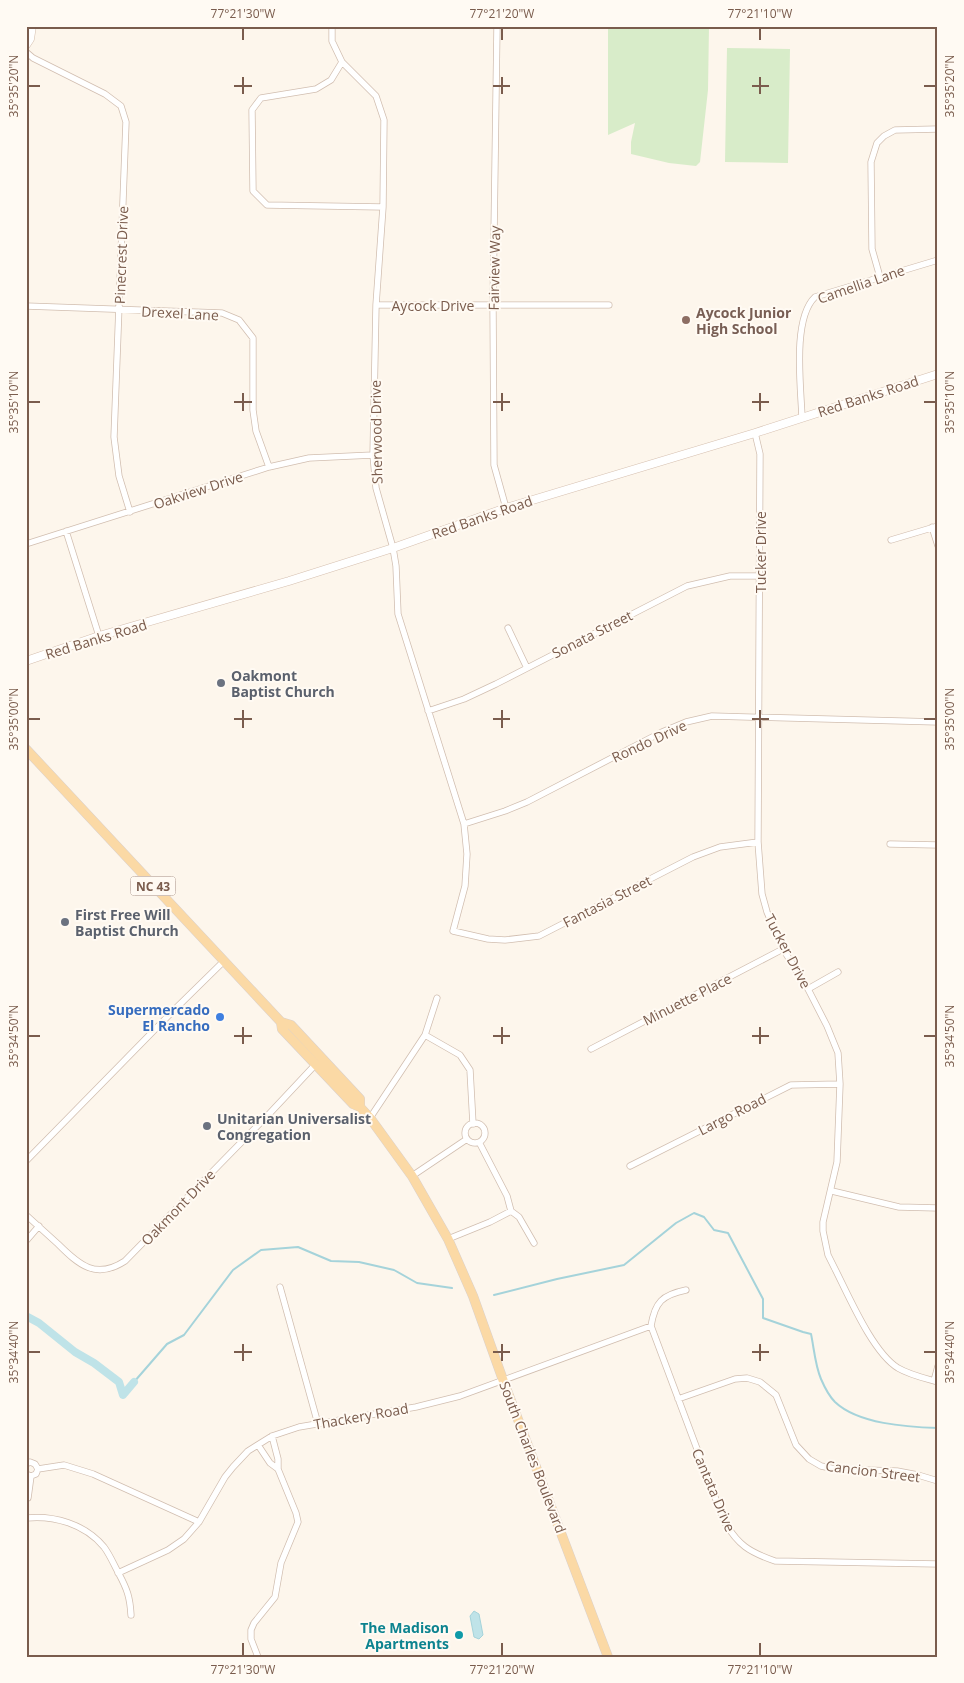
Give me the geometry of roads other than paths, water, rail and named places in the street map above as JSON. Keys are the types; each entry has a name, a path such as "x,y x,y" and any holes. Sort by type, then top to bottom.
{"main road":[{"name":"South Charles Boulevard","path":"26,749 281,1022 291,1025 313,1047 360,1099 360,1107"},
{"name":"South Charles Boulevard","path":"281,1022 282,1030 353,1104 360,1107 370,1118 412,1176 448,1240 474,1296 503,1380 608,1657"},
{"path":"285,1032 291,1033 308,1048 313,1047"},
{"path":"315,1065 319,1064 325,1068 352,1097 357,1096"}],"street":[{"path":"26,45 30,39 32,26"},
{"name":"Sherwood Drive","path":"332,26 332,42 342,62 376,96 384,120 383,208 376,305 373,455 376,488 393,548 396,566 398,614 464,824 467,854 465,886 453,931"},
{"name":"Fairview Way","path":"497,26 493,305 494,465 506,508"},
{"name":"Pinecrest Drive","path":"26,52 33,58 104,94 121,106 126,122 114,437 119,476 130,512"},
{"path":"342,62 331,80 316,89 261,98 252,110 253,191 267,205 383,208"},
{"path":"880,277 872,249 871,162 877,143 884,136 895,130 938,129"},
{"name":"Camellia Lane","path":"802,418 801,336 810,302 815,297 938,260"},
{"name":"Aycock Drive","path":"376,305 609,305"},
{"name":"Drexel Lane","path":"26,306 222,313 239,320 253,338 253,410 256,431 269,467"},
{"name":"Red Banks Road","path":"26,661 99,636 281,584 393,548 506,508 755,433 938,374"},
{"name":"Tucker Drive","path":"755,433 760,454 758,842 762,894 767,912 784,949 808,989 833,1038 838,1052 840,1084 837,1162 832,1191 823,1222 824,1241 828,1255 872,1340 884,1357 896,1367 912,1375 936,1381"},
{"name":"Oakview Drive","path":"26,544 269,467 309,458 373,455"},
{"path":"891,540 935,526 938,546"},
{"path":"66,531 99,636"},
{"name":"Sonata Street","path":"428,711 464,699 687,586 722,577 760,576"},
{"path":"508,628 527,668"},
{"name":"Rondo Drive","path":"464,824 527,802 662,732 686,722 712,716 938,722"},
{"name":"Fantasia Street","path":"453,931 488,939 505,940 539,936 693,856 720,847 758,842"},
{"path":"890,844 938,844"},
{"name":"Minuette Place","path":"591,1049 784,949"},
{"path":"26,1161 168,1016 224,962"},
{"path":"808,989 838,972"},
{"path":"370,1118 425,1035 437,998"},
{"path":"425,1035 460,1055 470,1070 473,1124"},
{"name":"Oakmont Drive","path":"26,1215 75,1261 91,1269 103,1270 116,1267 125,1261 315,1065"},
{"name":"Largo Road","path":"630,1166 791,1085 840,1084"},
{"path":"473,1124 482,1126 485,1132 484,1138 479,1142 472,1143 467,1139 466,1130 473,1124"},
{"path":"412,1176 467,1139"},
{"path":"479,1142 507,1196 511,1211 519,1217 534,1243"},
{"path":"832,1191 899,1207 938,1208"},
{"path":"448,1240 511,1211"},
{"path":"26,1240 39,1226"},
{"path":"280,1287 318,1424"},
{"path":"651,1326 656,1306 663,1298 672,1293 686,1290"},
{"name":"Thackery Road","path":"118,1573 168,1550 184,1539 198,1522 225,1477 240,1458 272,1436 299,1427 434,1404 651,1326"},
{"name":"Cantata Drive","path":"651,1326 724,1521 734,1537 750,1552 775,1561 938,1564"},
{"path":"936,1381 938,1366"},
{"name":"Cancion Street","path":"678,1399 735,1379 747,1378 760,1382 776,1396 796,1445 802,1453 815,1462 835,1469 897,1472 918,1475 938,1481"},
{"path":"258,1657 251,1639 251,1630 254,1622 275,1598 281,1563 298,1522 278,1469 278,1459 272,1436"},
{"path":"258,1445 270,1463 278,1469"},
{"path":"26,1464 30,1462 35,1464 38,1469"},
{"path":"38,1469 64,1465 93,1474 198,1522"},
{"path":"28,1498 29,1475 36,1474 38,1469"},
{"path":"26,1518 39,1517 66,1521 80,1528 103,1545 130,1599 132,1615"}],"water":[{"path":"474,1611 479,1614 483,1635 479,1639 474,1637 470,1616"}],"waterway":[{"path":"494,1295 624,1265 676,1223 694,1213 704,1217 714,1230 728,1233 763,1299 763,1318 811,1334 819,1374 825,1388 835,1402 856,1415 870,1420 912,1427 938,1428"},
{"path":"134,1382 167,1344 184,1335 233,1270 261,1250 298,1247 331,1261 359,1262 394,1270 417,1283 452,1288"},
{"path":"26,1316 39,1323 75,1352 94,1363 119,1382 123,1395 134,1382"}],"place":[{"name":"Aycock Junior High School","path":"686,320"},
{"name":"Oakmont Baptist Church","path":"221,683"},
{"name":"First Free Will Baptist Church","path":"65,922"},
{"name":"Supermercado El Rancho","path":"220,1017"},
{"name":"Unitarian Universalist Congregation","path":"207,1126"},
{"name":"The Madison Apartments","path":"459,1635"}]}
